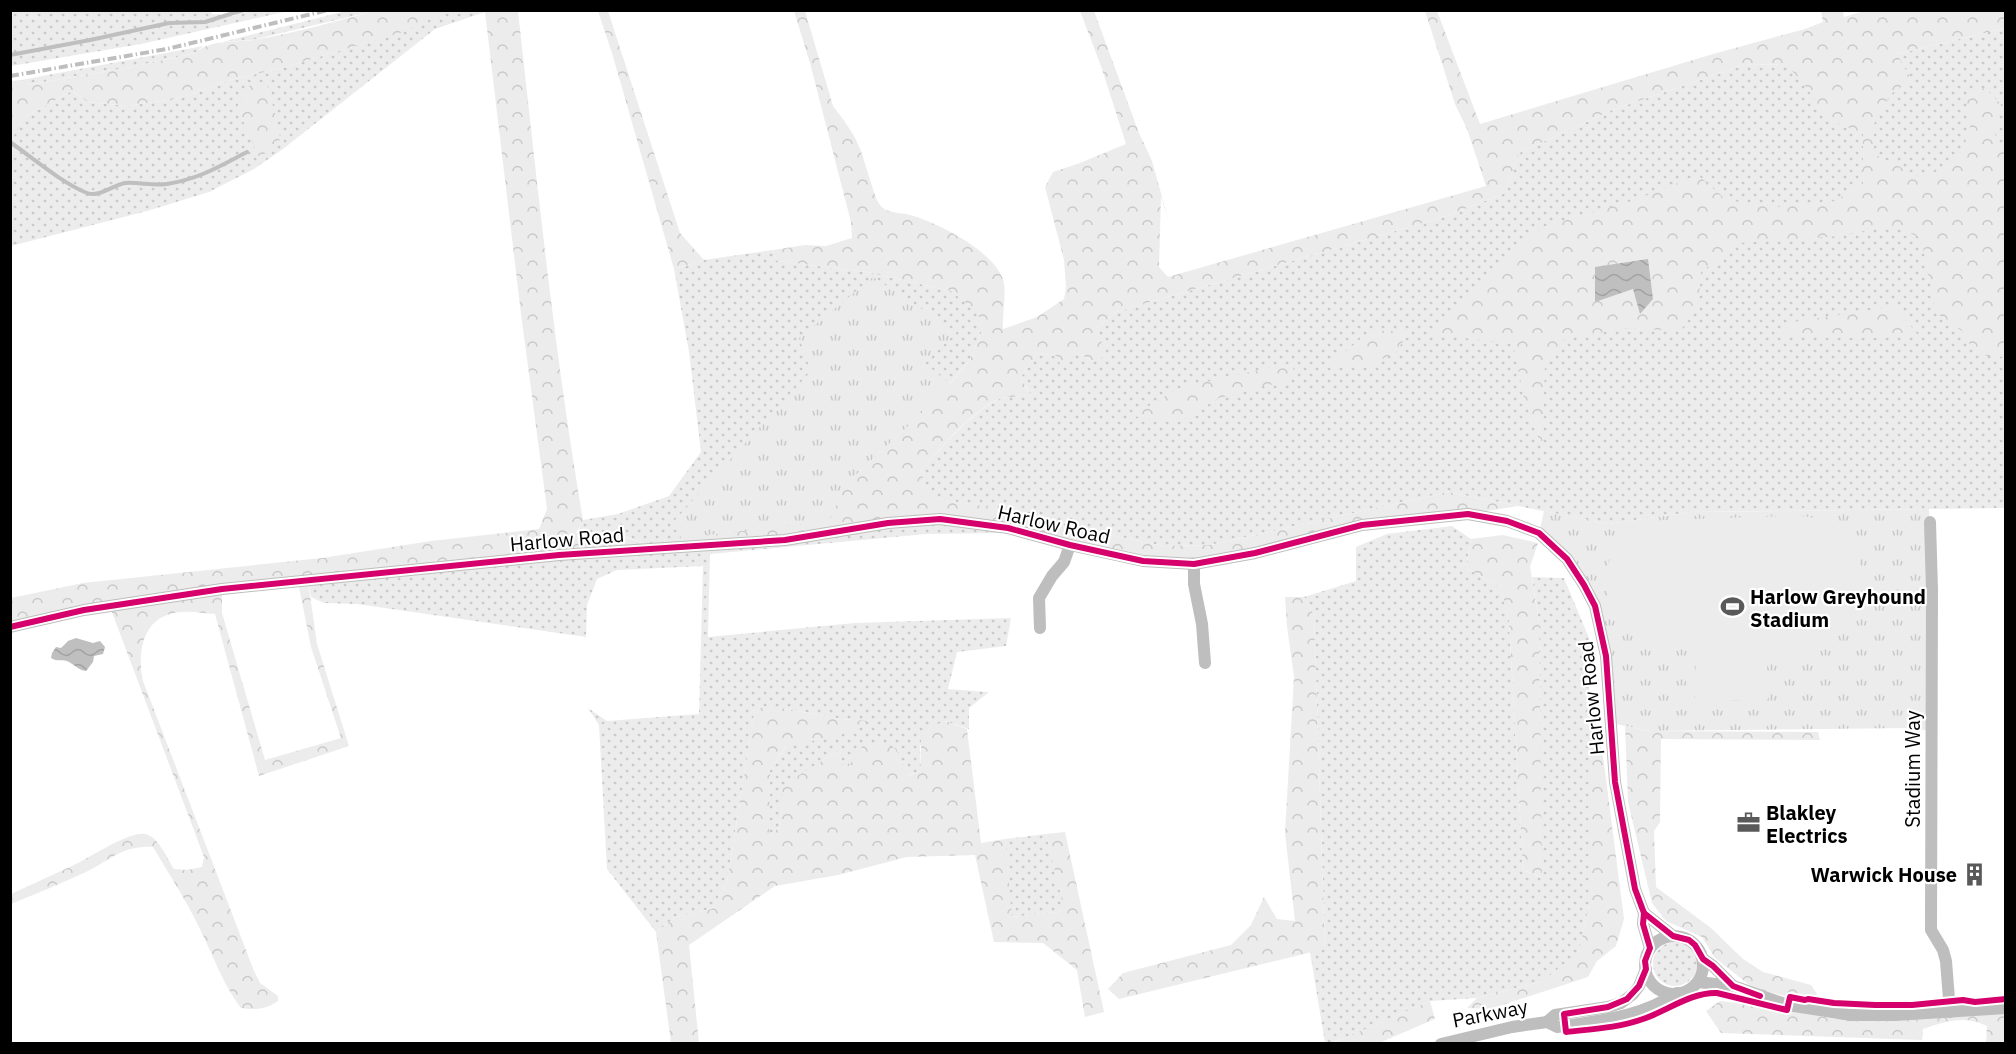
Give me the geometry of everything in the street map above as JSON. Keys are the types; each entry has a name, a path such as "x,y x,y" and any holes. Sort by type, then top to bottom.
{"street":[{"name":"Harlow Road","path":"10,627 84,610 222,589 559,555 785,540 888,523 939,519 1008,528 1143,561 1194,564 1255,553 1362,525 1468,514 1507,521 1539,533 1567,559 1575,568 1595,606 1606,656 1615,782 1635,888 1644,913 1643,924 1650,948"},
{"name":"Stadium Way","path":"1930,522 1932,590 1931,930 1946,961 1950,1012"},
{"path":"1040,628 1039,598 1052,576 1064,562 1070,545"},
{"path":"1194,564 1194,584 1202,624 1205,663"},
{"path":"1644,913 1673,936 1689,940 1695,945 1703,959 1734,986"},
{"path":"1673,936 1658,941 1650,948 1645,961 1647,976 1656,987 1669,993 1685,991 1698,982 1703,959"},
{"name":"Parkway","path":"1441,1044 1512,1027 1547,1022 1555,1015 1600,1009 1621,1003 1636,990 1646,969"},
{"path":"1698,982 1734,986 1788,1005 1851,1015 2006,1008"},
{"name":"Parkway","path":"1547,1022 1557,1027 1624,1016 1641,1012 1677,993"}],"green space":[{"path":"211,10 212,14 234,16 240,11 288,11 141,44 11,66 10,11"},
{"path":"448,10 485,12 435,29 283,149 254,169 209,192 147,211 11,246 10,141 24,117 72,91 88,102 127,106 180,98 230,80 278,69 399,33"},
{"path":"1868,10 2005,11 2005,28 1897,54 1911,79 1890,95 1874,124 1874,154 1924,179 1961,156 1970,127 1966,96 1975,85 1987,90 2001,104 1995,134 2006,156 2005,357 1976,355 1962,331 1936,313 1921,238 1891,225 1841,236 1738,243 1701,272 1698,307 1680,331 1628,328 1564,339 1545,366 1542,448 1524,398 1513,344 1432,334 1488,274 1542,227 1635,200 1698,175 1726,200 1775,207 1835,201 1863,184 1863,133 1826,119 1807,88 1786,64 1744,65 1612,110 1519,153 1505,193 1447,216 1116,312 1097,328 1106,356 1093,361 1073,351 1061,367 1057,356 1037,353 1021,377 1030,395 1002,398 980,410 920,471 932,498 1016,511 1061,525 1164,546 1210,545 1448,492 1518,506 1468,514 1362,525 1194,564 941,520 785,540 308,581 317,644 349,746 259,776 215,614 172,613 158,620 146,634 141,653 143,681 254,971 260,983 278,996 278,1001 260,1009 241,1008 224,980 189,908 153,847 124,851 84,873 11,904 11,894 138,834 145,834 154,839 174,869 187,870 202,867 204,857 110,607 11,626 11,598 83,583 322,558 431,541 539,529 547,509 485,12 482,11 518,11 555,330 583,520 576,533 609,532 659,548 697,536 829,521 846,484 921,414 952,381 970,360 982,331 978,313 951,291 867,272 777,261 773,250 805,245 826,246 852,238 851,222 810,63 794,11 805,11 833,106 858,143 880,205 886,210 935,224 965,240 991,261 1004,283 1003,329 1037,317 1064,299 1066,287 1064,260 1045,187 1053,172 1126,144 1101,66 1080,11 1094,11 1139,133 1152,161 1169,222 1161,196 1159,267 1168,277 1486,186 1467,129 1455,104 1425,11 1437,11 1480,124 1713,54 1805,29 1823,22 1821,11 1843,11 1844,17","holes":["298,582 311,647 341,738 265,760 222,613 222,589"]},
{"path":"346,11 374,11 252,40 222,42"},
{"path":"374,11 448,11 400,33 278,69 230,80 180,98 127,106 88,102 72,91 24,117 11,141 11,81 21,80 27,85 131,67 195,53 208,45 268,37"},
{"path":"598,11 608,11 680,233 704,260 674,269"},
{"path":"2005,28 2005,508 1691,512 1608,524 1448,492 1210,545 1164,546 1061,525 1014,511 931,498 920,471 958,430 980,410 1002,398 1030,394 1021,377 1037,353 1057,356 1073,351 1093,361 1097,328 1116,312 1447,216 1505,193 1519,153 1612,110 1744,65 1786,64 1897,54"},
{"path":"203,46 195,53 131,67 26,85 21,80"},
{"path":"266,81 280,131 279,145 258,156 237,107 250,85"},
{"path":"773,250 777,261 867,272 951,291 978,312 982,331 970,360 941,393 846,484 940,519 1001,533 926,534 710,554 708,637 855,623 1011,618 1006,646 957,652 948,689 989,692 969,708 969,729 945,721 920,746 921,771 906,776 845,772 838,751 784,785 779,827 768,838 770,770 787,745 869,721 840,719 782,708 755,709 727,882 712,909 676,917 656,932 607,869 599,725 588,708 607,721 699,714 703,566 617,570 597,579 587,605 586,637 357,604 324,603 311,597 308,580 658,548 612,532 577,532 583,520 618,514 669,496 701,452 689,352 674,269 704,260"},
{"path":"873,277 957,332 925,363 950,384 846,484 829,521 697,536 682,541 675,520 811,371 799,338"},
{"path":"1895,306 1918,335 1851,338 1783,335 1786,323"},
{"path":"1370,331 1410,331 1396,352 1367,367 1328,366"},
{"path":"1293,363 1294,379 1219,398 1179,422 1132,416 1177,389"},
{"path":"1929,509 1931,731 1910,728 1650,731 1611,723 1606,656 1584,585 1539,533 1544,511 1608,524 1691,512"},
{"name":"Harlow Greyhound Stadium","path":"1810,517 1823,522 1841,534 1849,543 1859,562 1863,584 1853,610 1835,633 1817,643 1797,646 1796,660 1767,661 1768,699 1695,702 1695,692 1687,692 1686,680 1696,680 1695,649 1660,646 1637,639 1629,634 1613,613 1608,601 1606,574 1614,550 1631,531 1663,520"},
{"path":"1452,526 1471,539 1466,568 1501,588 1509,620 1523,870 1541,877 1539,622 1532,577 1564,578 1589,638 1589,905 1579,953 1543,981 1477,998 1430,1001 1348,1037 1325,1043 1310,952 1325,948 1314,615 1304,597 1356,581 1356,547 1387,534"},
{"path":"1503,535 1538,543 1530,567 1539,622 1542,877 1523,870 1509,621 1501,588 1466,568 1471,539"},
{"path":"1285,597 1304,597 1314,615 1325,949 1119,999 1108,989 1123,973 1231,945 1251,925 1264,897 1277,919 1295,921 1285,833 1294,677"},
{"path":"1589,687 1604,763 1624,919 1616,946 1597,961 1588,977 1490,1009 1467,1008 1477,998 1543,981 1579,952 1589,905"},
{"path":"755,708 782,708 840,719 870,721 839,736 786,746 770,770 769,837 779,827 783,785 838,751 845,771 864,744 896,748 907,776 921,771 921,731 945,721 967,729 981,843 1005,839 1012,917 1060,912 1063,904 1046,834 1065,832 1104,1012 1085,1017 1077,970 1043,943 994,942 975,855 907,857 838,875 775,886 689,945 699,1043 671,1043 656,932 676,917 712,909 727,882"},
{"path":"1625,726 1650,731 1818,732 1820,740 1661,739 1660,822 1654,831 1656,887 1711,928 1743,959 1763,972 1811,985 1817,994 1812,1004 1752,987 1715,958 1702,937 1666,921 1652,903 1628,802"},
{"path":"1046,834 1064,904 1060,912 1011,917 1005,839"},
{"path":"1675,942 1684,943 1691,948 1696,955 1696,973 1691,980 1684,985 1675,986 1666,985 1659,980 1654,973 1653,964 1654,955 1659,948 1666,943"},
{"path":"1430,1001 1435,1019 1379,1043 1333,1043"},
{"path":"1720,1001 1836,1019 2005,1008 2005,1043 1986,1043 1987,1026 1963,1020 1923,1029 1922,1040 1721,1033 1706,1011"}],"water":[{"path":"1648,259 1653,299 1640,314 1633,289 1595,302 1595,267"},
{"path":"76,638 93,643 100,641 105,647 103,654 94,656 93,662 86,671 67,661 51,658 56,647 61,648 68,641"}],"waterway":[{"path":"10,55 169,23 205,22 243,10"},
{"path":"10,142 77,189 91,194 101,193 125,183 178,182 208,172 247,152"}],"railway":[{"path":"10,76 167,49 328,10"}],"cycle path":[{"path":"10,627 84,610 222,589 559,555 785,540 888,523 940,519 1008,528 1143,561 1194,564 1255,553 1362,525 1468,514 1507,521 1539,533 1567,559 1595,606 1606,656 1615,782 1635,889 1644,913 1643,924 1650,948 1645,961 1646,969 1639,986 1627,999 1608,1007 1564,1014 1566,1032 1634,1022 1688,999 1717,993 1787,1010 1790,997 1834,1003 1875,1005 2006,999"},
{"path":"1644,913 1673,936 1689,940 1695,945 1703,959 1733,986 1760,996"}],"place":[{"name":"Harlow Greyhound Stadium","path":"1732,607"},
{"name":"Blakley Electrics","path":"1748,823"},
{"name":"Warwick House","path":"1975,874"}]}
